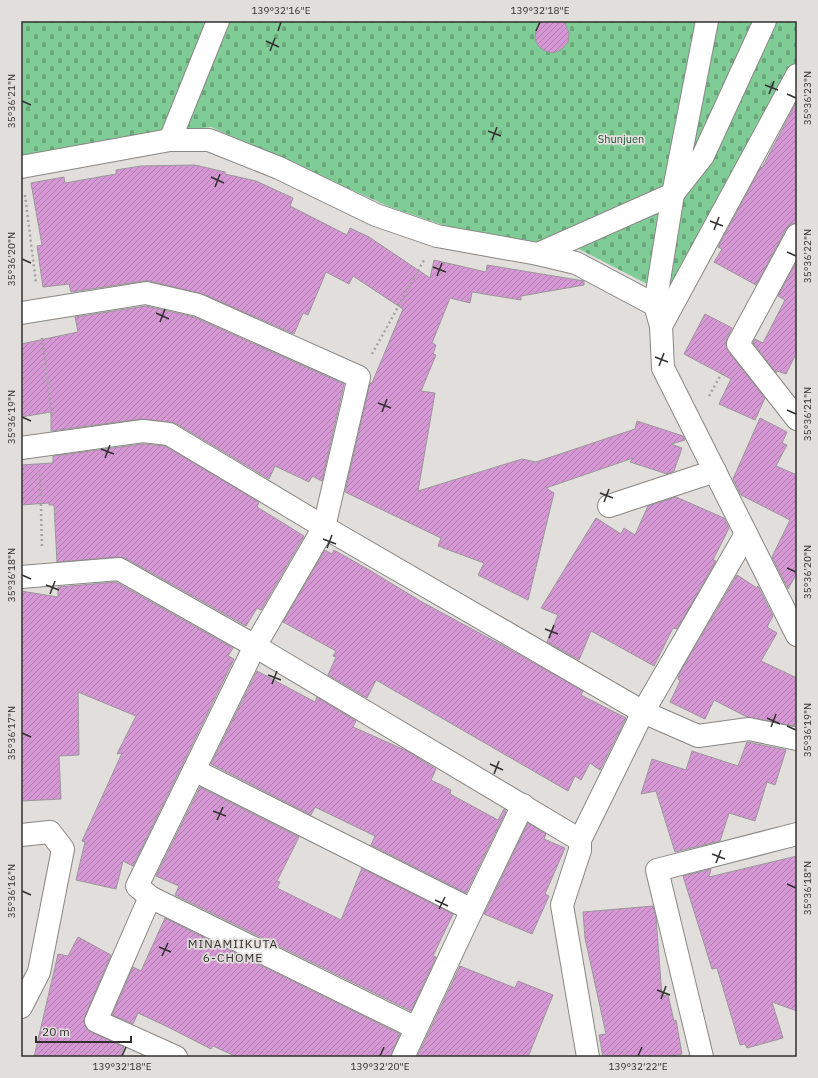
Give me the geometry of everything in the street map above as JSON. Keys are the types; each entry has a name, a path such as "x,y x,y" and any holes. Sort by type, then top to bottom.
{"street":[{"path":"170,140 218,21"},
{"path":"707,21 673,194 655,305 661,326 663,368 797,635"},
{"path":"538,254 673,194 703,156 765,21"},
{"path":"661,326 797,75"},
{"path":"21,167 170,140 209,140 279,168 376,215 437,236 538,254 576,263 655,305"},
{"path":"797,235 738,344 797,419"},
{"path":"30,311 146,293 198,305 359,377 324,527 255,646 137,886 150,898 416,1028"},
{"path":"39,445 143,431 169,434 324,527 643,712 698,736 749,729 797,739"},
{"path":"609,506 715,471"},
{"path":"588,1057 562,905 580,850 580,840 643,712 746,534"},
{"path":"21,577 120,569 255,646 580,840"},
{"path":"194,770 472,910"},
{"path":"403,1057 523,806"},
{"path":"21,835 50,832 63,849 39,972 21,1007"},
{"path":"702,1057 657,870 797,834"},
{"path":"150,898 96,1021 176,1057"}],"path":[{"path":"21,167 39,445 42,576"},
{"path":"359,377 437,236"},
{"path":"692,425 738,344"}],"green space":[{"name":"Shunjuen","path":"21,21 797,21 797,62 673,294 647,284 575,247 530,241 446,226 390,207 211,127 99,141 21,157"}],"building":[{"path":"542,21 564,21 569,33 568,42 562,49 554,53 545,51 538,46 535,38 536,29"},
{"path":"797,101 797,223 791,224 786,229 756,285 714,262 722,249 718,247"},
{"path":"195,165 256,181 293,198 290,206 347,235 350,228 369,237 430,278 434,260 486,272 487,265 584,281 584,285 521,296 521,300 472,292 470,303 450,298 432,343 436,345 433,354 436,355 421,391 435,393 418,491 522,459 536,462 635,429 637,421 683,436 685,440 671,444 682,448 674,471 667,474 630,462 633,458 546,488 554,493 528,600 478,575 484,563 438,546 441,538 345,492 370,383 372,383 403,309 353,276 349,284 326,272 308,315 303,313 294,334 203,294 149,281 71,292 69,284 43,287 37,246 42,245 31,183 64,177 65,183 116,174 116,170 141,166"},
{"path":"797,261 797,352 786,374 777,371 776,373 753,343 755,339 763,343 785,300 778,296"},
{"path":"146,306 194,317 344,384 322,481 312,476 309,482 275,466 269,479 175,423 141,419 51,431 51,412 21,417 21,344 78,332 75,317"},
{"path":"705,314 732,328 727,338 726,345 728,351 765,398 755,420 719,404 731,379 684,354"},
{"path":"760,418 787,432 782,443 787,445 776,466 797,475 797,573 788,589 772,557 790,520 741,495 733,479"},
{"path":"143,444 165,446 259,502 257,507 304,536 261,610 257,608 246,626 125,558 118,557 57,562 54,505 49,505 49,503 21,505 21,465 53,463 53,456"},
{"path":"676,497 724,518 729,528 713,560 716,561 677,629 673,628 654,666 591,631 579,660 547,642 558,615 541,608 596,518 621,534 624,528 635,535 648,506"},
{"path":"325,550 332,554 334,550 422,602 583,691 581,695 626,718 600,770 590,763 581,780 575,776 568,791 376,680 367,698 328,675 336,657 333,656 336,651 283,622"},
{"path":"737,575 757,588 758,586 773,616 767,627 777,633 761,661 797,678 797,716 794,726 747,717 714,700 705,719 670,702 680,681 678,679 679,674"},
{"path":"116,582 233,648 228,656 234,659 133,866 123,861 116,889 76,880 85,842 82,841 122,753 117,754 136,716 78,692 79,755 59,756 61,799 21,801 21,591 58,597 58,587"},
{"path":"257,671 315,702 317,697 356,721 353,727 407,751 436,769 431,780 451,790 450,794 498,820 504,809 506,811 466,893 371,845 375,836 315,807 311,815 211,764"},
{"path":"747,742 786,750 775,785 767,782 755,821 729,813 720,841 675,852 656,791 641,794 652,759 686,770 692,751 738,766"},
{"path":"200,787 299,837 277,881 280,882 277,888 341,920 362,868 453,914 433,956 436,957 411,1011 175,895 179,886 156,876"},
{"path":"528,823 546,834 544,839 565,848 545,894 549,896 532,934 484,914"},
{"path":"797,856 797,1011 772,1002 783,1038 747,1048 745,1044 740,1045 717,968 712,969 683,876 711,869 709,877"},
{"path":"653,906 656,918 662,996 668,995 674,1021 676,1020 682,1054 665,1057 603,1057 599,1035 606,1034 585,938 583,912"},
{"path":"165,918 400,1034 391,1057 237,1057 213,1046 211,1049 138,1013 133,1024 112,1015 133,967 141,971"},
{"path":"78,937 111,955 85,1016 84,1022 86,1028 91,1032 124,1047 120,1057 34,1057 58,954 68,956"},
{"path":"460,966 515,988 518,981 553,995 528,1057 417,1057"}],"district":[{"name":"MINAMIIKUTA 6-CHOME","path":"233,950"}]}
